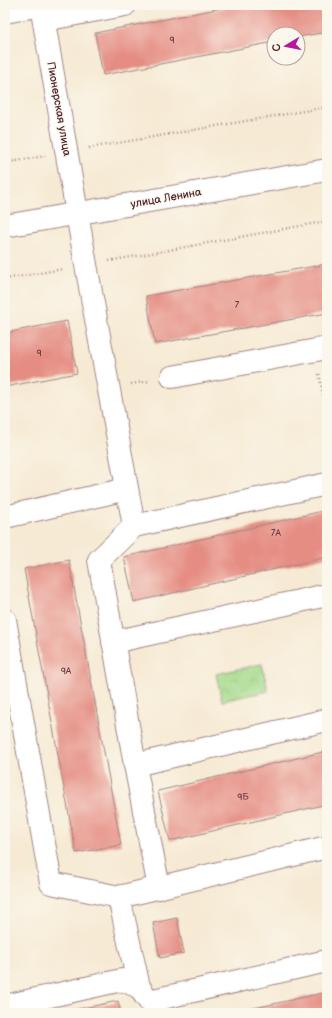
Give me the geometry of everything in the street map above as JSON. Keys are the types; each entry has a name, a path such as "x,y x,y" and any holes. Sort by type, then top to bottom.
{"street":[{"path":"5,12 125,5"},
{"name":"Пионерская улица","path":"42,10 86,265 134,526"},
{"name":"улица Ленина","path":"5,226 327,170"},
{"path":"172,377 321,349"},
{"path":"159,888 135,766 99,560 134,526 327,484"},
{"path":"5,517 127,489"},
{"path":"113,642 327,595"},
{"path":"5,620 51,883 119,897 327,847"},
{"path":"135,766 327,720"},
{"path":"119,897 147,1001"},
{"path":"147,1001 327,961"},
{"path":"5,1006 122,980 147,1001"}],"path":[{"path":"5,163 327,107"},
{"path":"5,280 327,221"},
{"path":"321,349 327,414"},
{"path":"109,389 172,377"}],"green space":[{"path":"262,664 268,691 222,701 216,674"}],"building":[{"path":"237,5 327,5 327,32 306,36 306,26 266,26 266,44 103,75 95,33"},
{"path":"327,264 327,313 155,344 146,296"},
{"path":"67,321 77,373 5,387 5,333"},
{"path":"327,510 327,557 134,602 124,557"},
{"path":"69,560 121,845 76,853 24,569"},
{"path":"327,751 327,804 170,841 158,791"},
{"path":"177,918 184,953 160,958 153,923"},
{"path":"327,992 327,1013 237,1013 237,1012"},
{"path":"118,1001 121,1013 64,1013 64,1012"}]}
